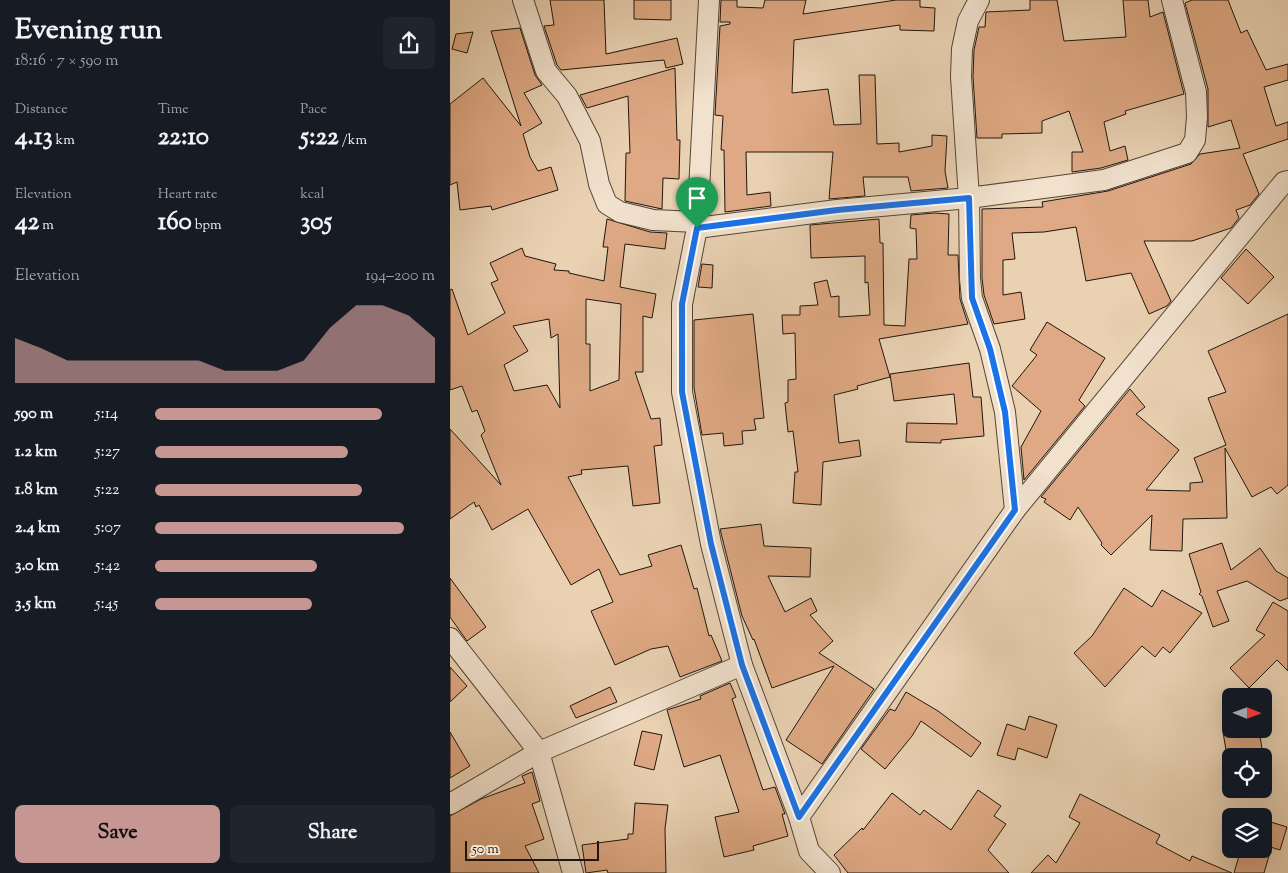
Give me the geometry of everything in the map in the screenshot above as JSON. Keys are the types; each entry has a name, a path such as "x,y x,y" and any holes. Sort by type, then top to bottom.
{"street":[{"path":"523,0 546,71 567,96 590,141 599,184 607,204 620,212 652,220 697,225 969,198 1104,180 1187,153 1195,140 1197,118 1196,92 1172,0"},
{"path":"709,0 697,225 682,304 682,392 711,544 742,665 799,817 809,851 830,873"},
{"path":"979,0 968,20 962,49 961,77 969,198 972,298 990,349 1005,412 1015,510"},
{"path":"799,817 1015,510 1284,182 1288,181"},
{"path":"450,638 539,752 573,873"},
{"path":"451,802 539,752 742,665"}],"building":[{"path":"550,0 604,0 606,54 677,38 683,64 666,68 664,60 561,70 557,65 544,26 554,25"},
{"path":"634,0 671,0 671,20 634,19"},
{"path":"721,0 737,0 737,7 763,8 765,0 806,0 803,14 896,0 920,0 920,7 935,8 934,31 900,30 900,25 794,40 792,93 828,89 834,125 861,124 859,75 875,75 877,144 899,143 899,152 932,146 932,135 947,136 945,171 948,188 911,191 908,177 863,177 865,196 829,199 833,152 746,152 747,195 770,192 771,206 725,212 724,150 721,150 723,116 715,115 720,26 730,24 730,22 720,22"},
{"path":"1030,0 1057,0 1064,41 1126,37 1123,0 1148,0 1150,17 1163,12 1184,94 1125,111 1126,114 1104,122 1110,151 1125,146 1128,160 1101,168 1072,172 1072,152 1083,152 1069,111 1042,121 1042,133 1002,134 1002,138 977,138 973,77 974,50 979,27 985,27 986,12 1030,10"},
{"path":"1192,0 1228,0 1241,33 1247,30 1266,70 1288,64 1288,80 1264,87 1276,126 1288,122 1288,139 1243,154 1259,194 1250,205 1236,210 1239,218 1231,228 1192,241 1144,241 1171,301 1167,306 1149,314 1131,273 1086,281 1076,227 1044,232 1012,233 1015,259 1003,260 1003,295 1021,292 1025,319 994,324 984,295 982,278 982,209 1043,207 1042,202 1108,191 1191,164 1200,154 1240,148 1231,120 1208,127 1208,89 1185,3"},
{"path":"520,28 535,75 542,85 524,93 542,123 523,134 530,157 538,171 551,167 558,190 492,210 491,206 460,210 457,182 450,185 450,104 483,78 521,126 491,31"},
{"path":"473,32 467,53 452,49 456,34"},
{"path":"675,68 677,140 680,140 679,179 663,178 662,209 625,201 626,153 630,153 628,96 587,108 580,95"},
{"path":"949,214 948,255 958,255 960,299 968,324 879,339 890,377 857,386 858,389 834,395 839,443 859,440 861,456 823,462 821,505 793,503 795,472 798,472 793,431 788,432 785,403 788,402 788,380 796,379 795,333 783,334 782,315 800,315 800,306 818,305 814,283 827,280 831,297 839,296 839,317 870,315 868,282 865,283 865,256 811,258 810,225 879,219 880,243 883,243 884,325 905,326 909,259 917,259 916,229 910,228 911,215"},
{"path":"607,219 650,232 667,233 665,249 625,244 620,287 656,294 652,318 643,316 643,372 635,372 651,419 660,418 662,445 654,446 660,503 633,506 628,466 581,470 582,474 568,477 620,575 652,566 648,555 681,545 694,589 697,588 709,636 711,635 722,661 680,677 668,646 651,649 615,665 591,611 613,602 599,569 571,585 528,509 492,530 479,505 476,507 474,502 450,519 450,429 501,485 481,435 485,431 477,410 472,412 462,386 450,390 450,290 452,289 468,335 505,313 491,283 498,280 490,263 522,248 525,256 556,264 554,270 569,271 569,273 604,281 608,247 603,247","holes":["586,299 621,304 619,380 590,391 590,344 586,344","549,319 551,338 558,334 560,408 547,385 514,391 504,365 528,351 513,326"]},
{"path":"1246,249 1274,277 1248,304 1221,278"},
{"path":"702,264 713,265 712,288 698,287"},
{"path":"753,314 764,418 754,419 756,430 742,431 743,444 724,446 723,433 702,435 694,388 694,320"},
{"path":"1288,314 1288,485 1277,494 1271,487 1252,497 1225,448 1227,518 1183,519 1182,551 1150,550 1152,515 1111,555 1101,545 1102,543 1078,507 1070,520 1044,502 1046,499 1041,497 1130,389 1145,407 1136,414 1179,450 1146,490 1190,491 1190,483 1203,482 1194,458 1226,445 1208,398 1226,392 1208,351"},
{"path":"1047,322 1105,358 1079,400 1085,406 1024,480 1021,447 1041,411 1012,386 1037,355 1030,350"},
{"path":"969,363 973,397 981,397 984,436 941,440 941,443 906,442 907,423 957,424 954,394 894,401 890,374"},
{"path":"761,524 764,546 811,548 810,577 768,576 785,612 811,598 817,611 810,615 833,641 819,653 874,689 822,764 786,740 834,666 772,688 754,639 742,616 720,529"},
{"path":"1222,543 1231,570 1260,548 1276,571 1288,578 1288,598 1280,601 1247,581 1217,591 1229,621 1213,627 1202,596 1199,594 1201,592 1189,554"},
{"path":"450,578 486,627 467,641 450,617"},
{"path":"1124,588 1152,607 1162,590 1202,613 1170,653 1163,647 1155,657 1142,646 1105,687 1074,653 1092,636"},
{"path":"1273,602 1288,611 1288,671 1277,660 1249,688 1230,668 1265,635 1256,630"},
{"path":"450,667 467,686 450,702"},
{"path":"730,683 736,697 732,699 763,790 775,787 785,814 782,814 788,836 753,846 754,850 724,857 715,817 739,812 720,755 684,767 667,710 701,699 700,696"},
{"path":"610,687 617,702 576,718 570,706"},
{"path":"906,692 938,711 981,743 971,757 921,721 912,736 885,769 861,749 890,709 895,711"},
{"path":"1029,716 1057,725 1047,758 1018,748 1015,760 997,755 1007,724 1025,730"},
{"path":"642,731 662,735 654,770 634,765"},
{"path":"450,732 470,766 450,778"},
{"path":"1224,738 1260,738 1262,748 1226,748"},
{"path":"532,772 540,801 532,804 544,839 525,846 539,873 450,873 450,816 481,799 525,783 522,776"},
{"path":"978,790 1001,806 994,816 1006,824 988,850 1009,873 848,873 834,855 862,828 863,830 892,793 920,815 924,810 951,830"},
{"path":"1080,794 1160,835 1156,843 1190,861 1192,856 1232,873 1031,873 1048,855 1056,863 1080,823 1069,817"},
{"path":"635,803 668,805 665,829 666,873 608,873 607,870 586,873 582,845 628,839 628,834 633,834"},
{"path":"1272,822 1287,827 1280,850 1272,848"},
{"path":"1238,858 1268,858 1264,873 1234,873"}],"route":[{"path":"969,198 972,298 990,349 1005,412 1015,510 799,817 742,665 711,544 682,392 682,304 697,228 837,210 969,198"}]}
